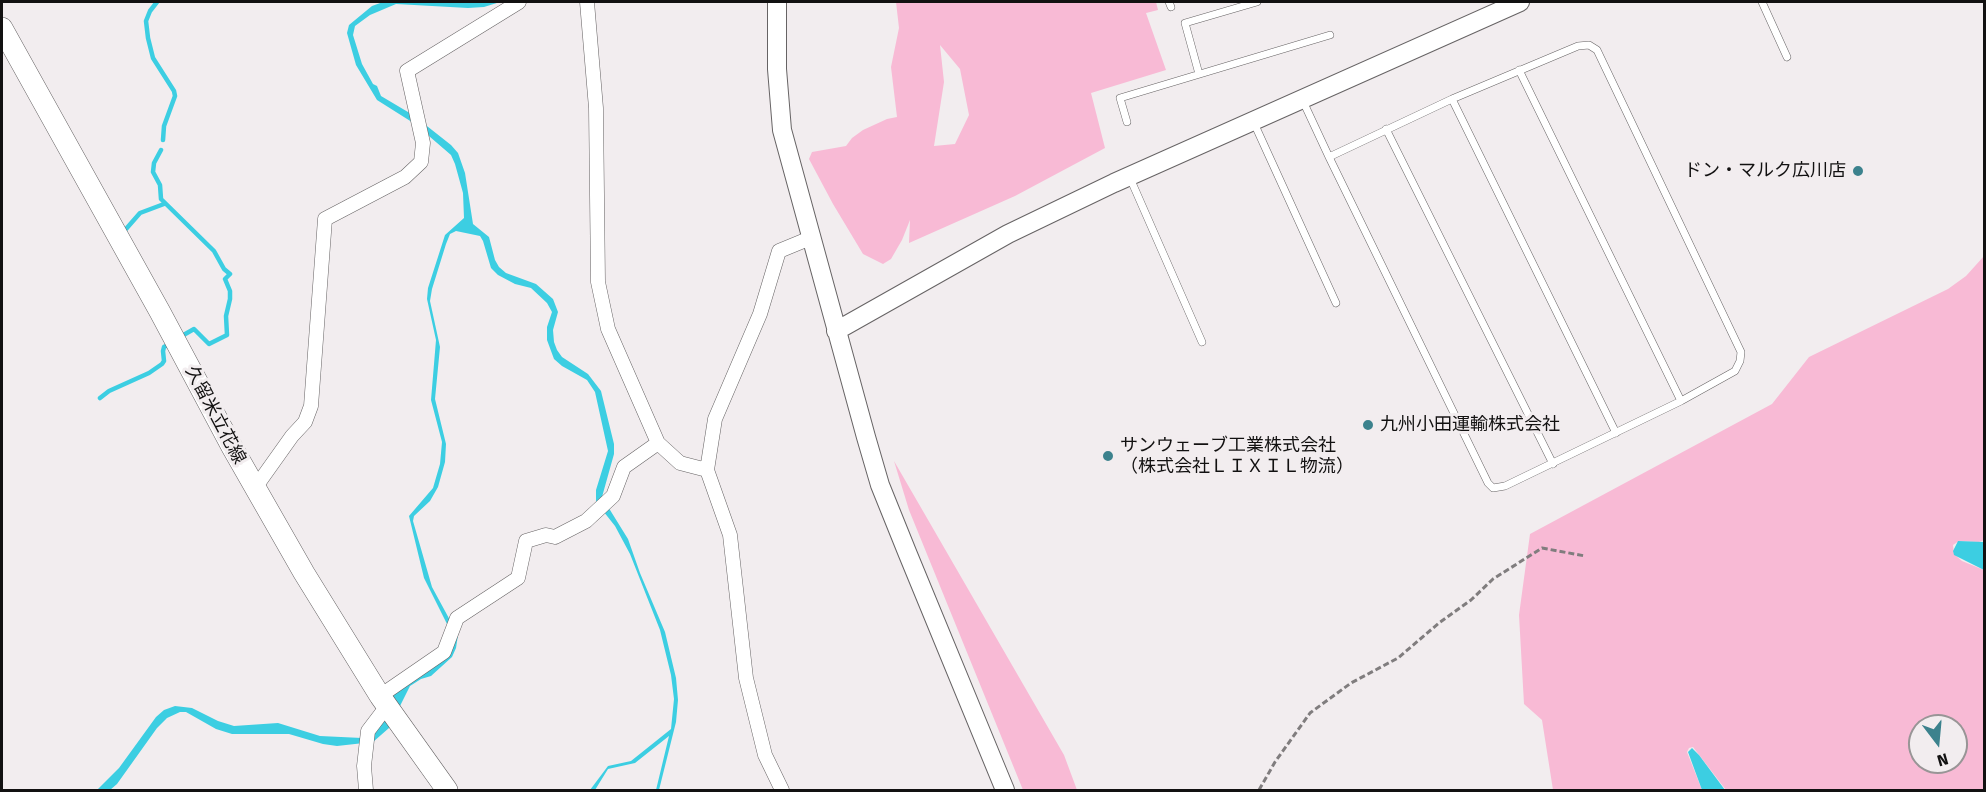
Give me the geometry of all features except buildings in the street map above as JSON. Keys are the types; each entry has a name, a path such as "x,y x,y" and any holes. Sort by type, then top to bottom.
{"main road":[{"name":"久留米立花線","path":"2,28 304,573 383,701 447,790"}],"street":[{"path":"255,488 292,436 305,422 311,406 325,219 405,177 421,162 423,143 407,71 519,2"},
{"path":"587,2 596,108 598,282 608,328 658,443 680,463 706,470"},
{"path":"777,2 777,69 782,130 880,485 1005,790"},
{"path":"836,331 1008,234 1129,176 1520,2"},
{"path":"782,790 765,755 746,678 730,535 706,470 715,419 760,314 779,250 813,237"},
{"path":"366,790 364,766 368,731 383,701 444,652 456,619 518,578 526,541 546,535 555,537 586,521 613,496 624,467 658,443"}],"lane":[{"path":"1199,74 1185,23 1257,2"},
{"path":"1762,2 1787,57"},
{"path":"1127,122 1120,98 1330,35"},
{"path":"1302,99 1329,157 1488,483 1493,488 1505,486 1553,464 1681,401 1735,371 1741,352 1597,50 1589,45 1578,46 1452,99 1329,157"},
{"path":"1520,70 1681,401"},
{"path":"1452,99 1616,433"},
{"path":"1253,121 1336,303"},
{"path":"1386,129 1553,464"},
{"path":"1129,176 1202,342"}],"path":[{"path":"1259,790 1275,762 1310,713 1351,683 1398,658 1439,623 1471,600 1493,579 1542,548 1585,556"}],"shaded area":[{"path":"896,2 1156,2 1158,10 1146,13 1166,70 1091,93 1105,148 1015,196 909,243 910,220 891,259 883,264 863,254 809,159 812,152 846,146 863,130 897,117 891,67 899,28","holes":["940,45 960,69 969,115 955,144 934,146 944,82"]},
{"path":"1984,256 1984,540 1959,541 1953,545 1954,554 1962,561 1984,570 1984,790 1726,790 1693,747 1687,752 1702,790 1553,790 1542,720 1524,704 1519,615 1530,534 1772,404 1809,357 1948,289 1966,276"},
{"path":"894,461 1064,755 1077,790 1023,790 909,510"}],"water":[{"path":"383,2 500,2 484,7 468,8 396,4 370,15 355,26 353,35 362,64 381,96 413,115 458,153 465,173 473,224 489,237 499,267 506,273 536,284 553,299 558,312 553,330 557,350 562,357 588,374 601,391 614,444 614,454 602,497 628,539 665,632 676,678 678,700 676,722 659,790 656,790 669,736 635,763 608,769 595,790 590,790 608,766 631,761 671,729 674,699 671,675 660,630 630,554 615,526 596,502 596,490 608,451 595,392 587,380 554,359 547,340 547,327 552,312 547,303 531,288 515,284 498,275 491,268 480,236 456,231 450,234 446,244 430,301 440,347 435,399 446,444 445,462 438,487 430,501 414,516 413,521 432,587 458,635 452,657 431,676 410,686 389,728 373,742 337,746 289,734 232,734 216,729 186,712 180,712 167,718 157,728 117,784 110,790 97,790 119,768 156,717 164,710 175,706 192,708 234,726 278,723 320,736 362,738 382,720 402,683 454,638 424,578 409,516 433,488 440,464 442,442 431,400 436,340 427,299 428,288 445,235 464,218 463,193 451,155 415,124 377,100 356,65 347,33 349,25 372,6"},
{"path":"1958,541 1984,542 1984,570 1954,555 1953,551"},
{"path":"1692,748 1725,790 1702,790 1688,752"}],"waterway":[{"path":"157,2 146,21 148,38 153,58 175,96 164,126 163,140"},
{"path":"161,150 154,163 153,172 160,185 161,199 214,251 224,269 230,274 225,279 230,291 226,316 227,335 209,344 194,329 180,337"},
{"path":"126,229 140,213 164,204"},
{"path":"100,398 109,391 149,373 162,364 164,347 171,343"}],"place":[{"name":"ドン・マルク広川店","path":"1858,171"},
{"name":"九州小田運輸株式会社","path":"1368,425"},
{"name":"サンウェーブ工業株式会社 （株式会社ＬＩＸＩＬ物流）","path":"1108,456"}]}
